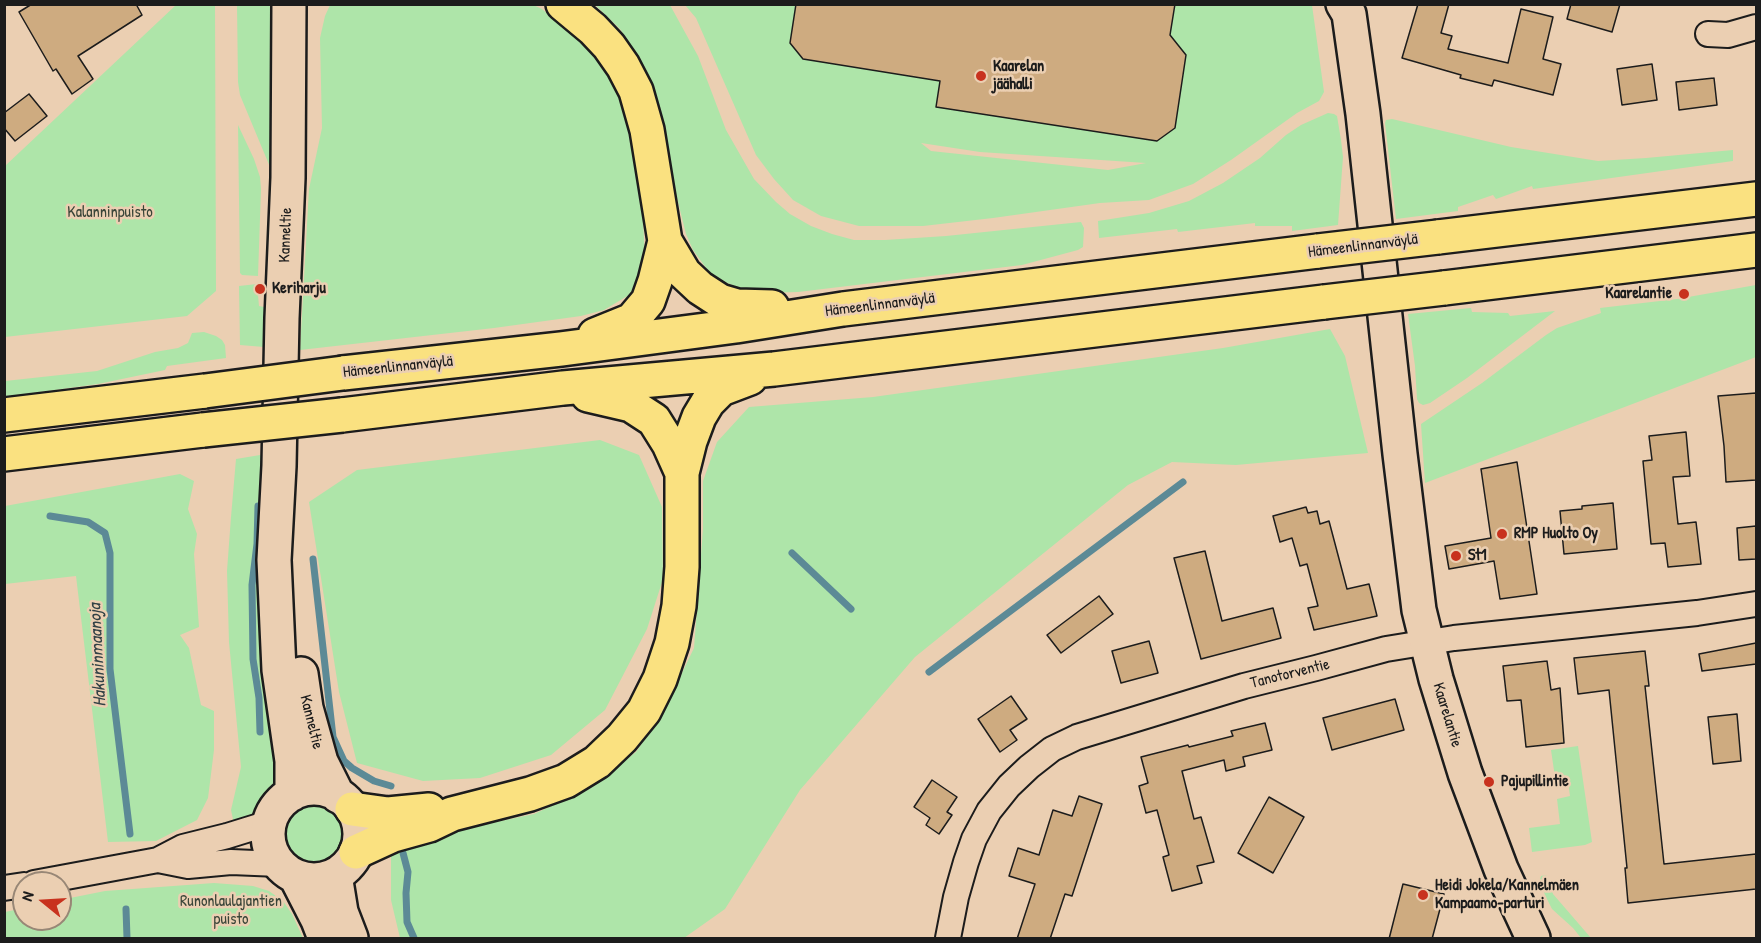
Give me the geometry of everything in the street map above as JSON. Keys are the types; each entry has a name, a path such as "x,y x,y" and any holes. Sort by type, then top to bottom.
{"highway":[{"path":"561,349 632,320 648,301 664,241 647,129 636,92 623,66 609,46 593,29 562,4"},
{"name":"Hämeenlinnanväylä","path":"4,415 342,373 561,349 725,328 843,309 1756,199"},
{"path":"664,241 684,273 699,288 720,301 737,306 843,309"},
{"path":"4,454 563,388 774,369 1756,250"},
{"path":"345,863 393,835 429,825 452,814 530,794 566,781 597,762 622,738 644,711 663,670 672,643 679,606 682,567 682,473 699,417 708,402 721,389 774,369"},
{"path":"563,388 631,405 654,420 669,444 682,473"},
{"path":"345,802 388,814 427,809 452,814"}],"main road":[{"name":"Kanneltie","path":"289,4 288,178 274,560 279,670 292,761 292,794"},
{"name":"Kaarelantie","path":"1348,8 1363,114 1419,610 1436,679 1465,773 1501,869 1533,939"},
{"name":"Kanneltie","path":"279,466 290,552 297,650 306,708 321,762 345,802"},
{"path":"325,939 318,920 269,844 269,823 278,806 292,794 315,788 327,791 345,802 359,830 345,863 341,912 351,939"},
{"path":"287,870 315,880 345,863"}],"street":[{"path":"1707,34 1728,35 1756,27"},
{"name":"Tanotorventie","path":"948,939 966,862 983,821 995,802 1029,767 1052,749 1077,737 1244,686 1426,642 1697,613 1756,604"},
{"path":"72,876 158,860 183,847 269,823"},
{"path":"158,860 188,867 231,862 287,870"}],"green space":[{"path":"531,4 542,9 588,48 611,81 625,107 636,154 643,220 645,256 639,281 629,295 604,310 581,316 300,350 309,189 322,128 320,38 330,5"},
{"name":"Kalanninpuisto","path":"176,5 215,5 216,291 187,316 5,337 5,166"},
{"path":"237,5 275,5 274,164 270,167 240,95"},
{"path":"595,5 670,5 698,56 726,130 754,179 790,214 811,226 854,240 885,240 1081,222 1084,228 1083,247 1022,265 798,292 764,293 742,289 722,281 709,272 693,250 686,234 650,80 620,29"},
{"path":"685,5 1312,5 1324,92 1319,101 1297,113 1193,184 1149,200 1100,203 923,226 859,226 821,216 793,200 774,179 756,155 696,18","holes":["921,143 980,152 1146,163 1108,170 931,151"]},
{"path":"1328,113 1337,116 1343,157 1338,225 1292,231 1292,226 1255,226 1255,223 1099,238 1098,221 1149,213 1189,201 1223,183 1260,158 1301,125"},
{"path":"1392,119 1511,147 1598,161 1733,150 1733,161 1533,189 1532,186 1496,199 1493,195 1458,207 1458,211 1396,219 1385,123 1386,120"},
{"path":"238,125 260,177 258,276 240,273"},
{"path":"257,284 259,306 264,307 264,347 240,345 239,286"},
{"path":"1756,285 1756,357 1425,483 1421,424 1557,328 1601,313 1600,308 1677,299"},
{"path":"1471,308 1472,312 1508,313 1510,316 1555,311 1467,378 1430,403 1423,405 1419,403 1408,314"},
{"path":"1330,329 1345,356 1368,453 1236,465 1172,462 1128,485 915,657 800,790 725,909 684,938 400,938 391,900 391,844 534,814 586,790 636,752 665,708 694,648 703,529 703,481 717,442 749,407 873,397 1223,348"},
{"path":"204,332 222,340 225,345 226,358 167,366 165,370 98,384 5,397 5,381 97,371 155,352 178,348 188,343 192,333"},
{"path":"600,440 639,455 662,507 663,579 647,629 605,710 551,755 480,778 423,781 357,763 339,692 309,502 357,470"},
{"path":"266,454 277,721 276,783 268,800 251,818 234,824 231,810 241,767 229,642 227,571 236,459"},
{"path":"180,474 194,481 188,509 197,534 194,554 199,627 180,635 189,648 201,705 214,711 214,750 208,798 197,820 156,841 108,842 76,576 5,584 5,506"},
{"path":"1578,746 1592,842 1585,845 1532,852 1529,828 1560,824 1557,799 1570,796 1568,782 1556,784 1551,750"},
{"path":"308,801 320,801 336,810 343,820 345,832 343,844 336,854 320,863 308,863 297,858 288,849 283,838 283,826 288,815 297,806"},
{"path":"1546,875 1553,894 1591,938 1581,938 1552,909 1540,880 1541,876"},
{"name":"Runonlaulajantien puisto","path":"214,883 253,886 269,891 283,901 303,938 5,938 5,912 12,911 12,931 72,931 72,898 105,891"}],"building":[{"path":"32,4 136,4 142,15 78,56 93,79 72,94 56,69 53,71 19,12"},
{"path":"796,4 1175,4 1170,35 1186,55 1175,128 1157,141 936,107 940,81 803,59 790,43"},
{"path":"1418,4 1449,4 1441,33 1452,36 1448,49 1508,63 1521,9 1553,17 1543,59 1561,64 1553,95 1494,80 1492,86 1460,78 1461,75 1402,58"},
{"path":"1571,4 1620,4 1612,32 1567,19"},
{"path":"1652,64 1657,100 1622,105 1617,69"},
{"path":"1714,78 1717,105 1679,110 1676,82"},
{"path":"29,94 47,116 15,141 4,128 4,113"},
{"path":"1756,393 1756,480 1726,482 1718,396"},
{"path":"1686,432 1690,476 1673,477 1678,524 1696,522 1701,564 1668,567 1665,543 1651,544 1643,461 1652,460 1649,436"},
{"path":"1517,462 1537,594 1500,599 1494,561 1449,569 1445,546 1491,538 1481,469"},
{"path":"1613,503 1617,549 1564,554 1560,511"},
{"path":"1306,507 1308,513 1317,511 1320,524 1329,521 1347,589 1369,584 1377,616 1314,630 1308,608 1318,606 1307,564 1300,566 1292,538 1280,542 1273,516"},
{"path":"1756,526 1756,559 1739,560 1737,528"},
{"path":"1205,551 1222,621 1273,608 1281,638 1201,659 1174,558"},
{"path":"1099,596 1113,614 1061,653 1047,635"},
{"path":"1149,641 1158,673 1121,683 1112,651"},
{"path":"1756,643 1756,664 1702,671 1699,654"},
{"path":"1645,651 1649,686 1645,686 1664,864 1756,854 1756,889 1628,903 1625,868 1627,868 1609,690 1578,694 1574,658"},
{"path":"1547,661 1551,690 1560,688 1564,743 1526,747 1521,700 1507,701 1503,666"},
{"path":"1011,696 1027,719 1010,730 1017,740 1000,752 978,719"},
{"path":"1395,699 1404,730 1332,750 1323,718"},
{"path":"1737,714 1741,761 1713,764 1708,717"},
{"path":"1265,723 1272,750 1243,757 1245,766 1226,771 1224,760 1182,771 1194,819 1201,817 1214,862 1197,866 1202,883 1172,891 1163,857 1169,855 1157,810 1146,813 1139,786 1148,783 1141,757 1233,736 1231,731"},
{"path":"932,780 957,797 947,812 952,815 939,834 926,825 930,818 914,807"},
{"path":"1079,796 1102,804 1072,896 1065,894 1050,939 1017,939 1035,884 1009,876 1018,848 1039,855 1053,810 1072,816"},
{"path":"1269,797 1304,817 1273,873 1238,853"},
{"path":"1403,884 1444,894 1432,939 1389,939"}],"waterway":[{"path":"929,672 1183,482"},
{"path":"258,506 257,544 252,585 253,659 259,698 260,732"},
{"name":"Hakuninmaanoja","path":"50,516 88,522 105,533 110,553 110,669 130,834"},
{"path":"792,553 851,609"},
{"path":"313,559 333,737 344,761 352,768 374,781 391,786"},
{"path":"403,853 408,872 407,922 414,938"},
{"name":"Hakuninmaanoja","path":"126,909 127,938"}],"place":[{"name":"Kaarelan jäähalli","path":"981,76"},
{"name":"Keriharju","path":"260,289"},
{"name":"Kaarelantie","path":"1684,294"},
{"name":"RMP Huolto Oy","path":"1502,534"},
{"name":"St1","path":"1456,556"},
{"name":"Pajupillintie","path":"1489,782"},
{"name":"Heidi Jokela/Kannelmäen Kampaamo-parturi","path":"1423,895"}]}
